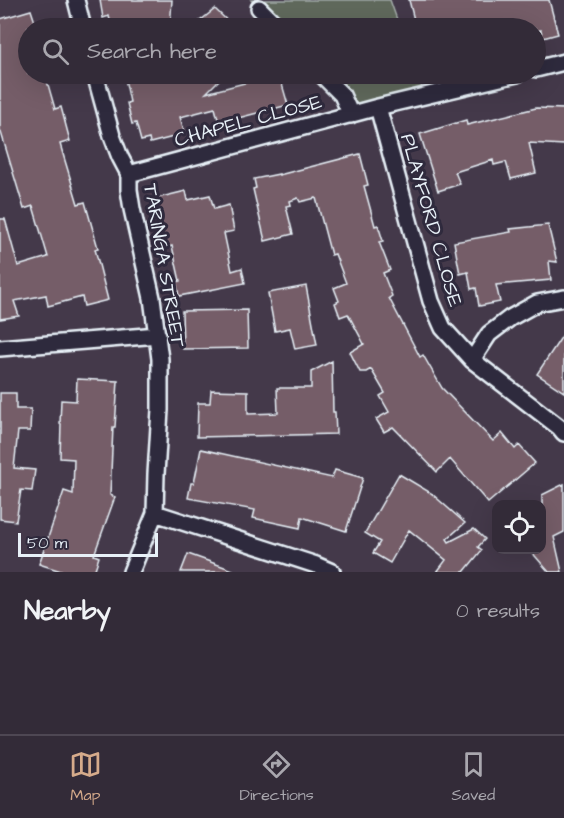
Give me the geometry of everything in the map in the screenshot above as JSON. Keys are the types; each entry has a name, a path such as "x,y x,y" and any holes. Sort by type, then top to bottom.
{"street":[{"path":"76,0 80,18"},
{"path":"259,8 269,18"},
{"path":"546,66 564,62"},
{"name":"TARINGA STREET","path":"98,84 112,136 129,174 132,209 152,298 160,359 155,513 131,572"},
{"path":"331,84 342,95 351,115"},
{"name":"CHAPEL CLOSE","path":"129,174 378,107 475,84"},
{"name":"PLAYFORD CLOSE","path":"378,107 431,301 443,328 472,360 564,433"},
{"path":"472,360 489,334 510,318 537,303 564,298"},
{"path":"0,348 158,335"},
{"path":"155,513 332,572"}],"green space":[{"path":"251,0 390,0 396,18 268,18"},
{"path":"328,84 421,84 425,96 351,115"}],"building":[{"path":"100,0 172,0 171,18 110,18 109,16 103,18"},
{"path":"409,0 549,0 558,34 546,37 546,18 414,18"},
{"path":"215,9 224,18 204,18"},
{"path":"31,10 34,18 18,18 18,84 48,84 55,109 61,107 70,141 60,144 78,204 85,202 98,248 95,249 108,300 84,306 82,297 48,306 46,295 14,301 19,316 0,319 0,219 5,219 18,266 48,257 33,206 24,209 0,129 0,19"},
{"path":"126,84 215,84 206,93 241,84 282,84 288,105 219,123 215,108 180,117 185,134 150,143 149,139 141,141 136,123 132,124 127,103 130,102"},
{"path":"536,108 564,109 564,145 529,143 536,173 511,179 506,162 494,165 493,160 455,172 460,184 438,191 420,134 466,120 467,125"},
{"path":"360,154 368,185 364,186 375,226 378,225 383,241 379,242 390,270 383,273 392,296 389,298 420,357 423,355 442,388 493,441 502,433 515,449 519,445 535,463 488,503 450,459 437,472 393,427 384,432 376,419 389,412 380,396 385,393 371,369 360,372 350,352 364,344 348,314 340,317 335,303 339,301 334,288 346,283 335,254 331,255 316,198 300,202 298,198 290,201 291,205 286,206 293,234 265,241 253,189 256,188 254,179 279,175"},
{"path":"186,191 188,200 210,195 214,209 229,205 234,231 224,233 232,271 242,268 245,283 179,296 176,282 180,281 172,246 165,248 153,199"},
{"path":"548,225 557,262 549,261 551,280 496,285 500,302 479,306 476,288 471,289 468,272 460,274 454,242 511,232 510,229"},
{"path":"306,286 317,345 295,349 290,328 275,331 268,293"},
{"path":"247,310 248,348 183,349 182,311"},
{"path":"564,333 564,392 537,374"},
{"path":"332,361 336,434 197,437 198,403 210,403 211,390 248,391 248,414 278,413 277,388 311,388 311,372"},
{"path":"77,379 118,381 110,495 115,497 94,555 99,557 94,572 64,572 39,564 64,491 73,494 74,459 60,458 60,424 61,400 76,401"},
{"path":"0,393 16,393 16,409 31,409 30,431 18,431 14,468 35,470 32,491 21,490 16,521 0,519"},
{"path":"201,449 332,478 335,470 363,478 346,531 302,517 300,528 253,518 255,510 188,498 191,483 194,483"},
{"path":"399,474 431,493 465,523 447,539 449,542 474,529 485,539 478,547 482,550 464,572 437,572 446,560 409,530 390,563 373,553 380,542 365,533"},
{"path":"564,484 564,532 554,537 562,572 549,572 533,554 546,554 546,500 542,500 542,495"},
{"path":"188,554 233,570 233,572 181,572"}]}
